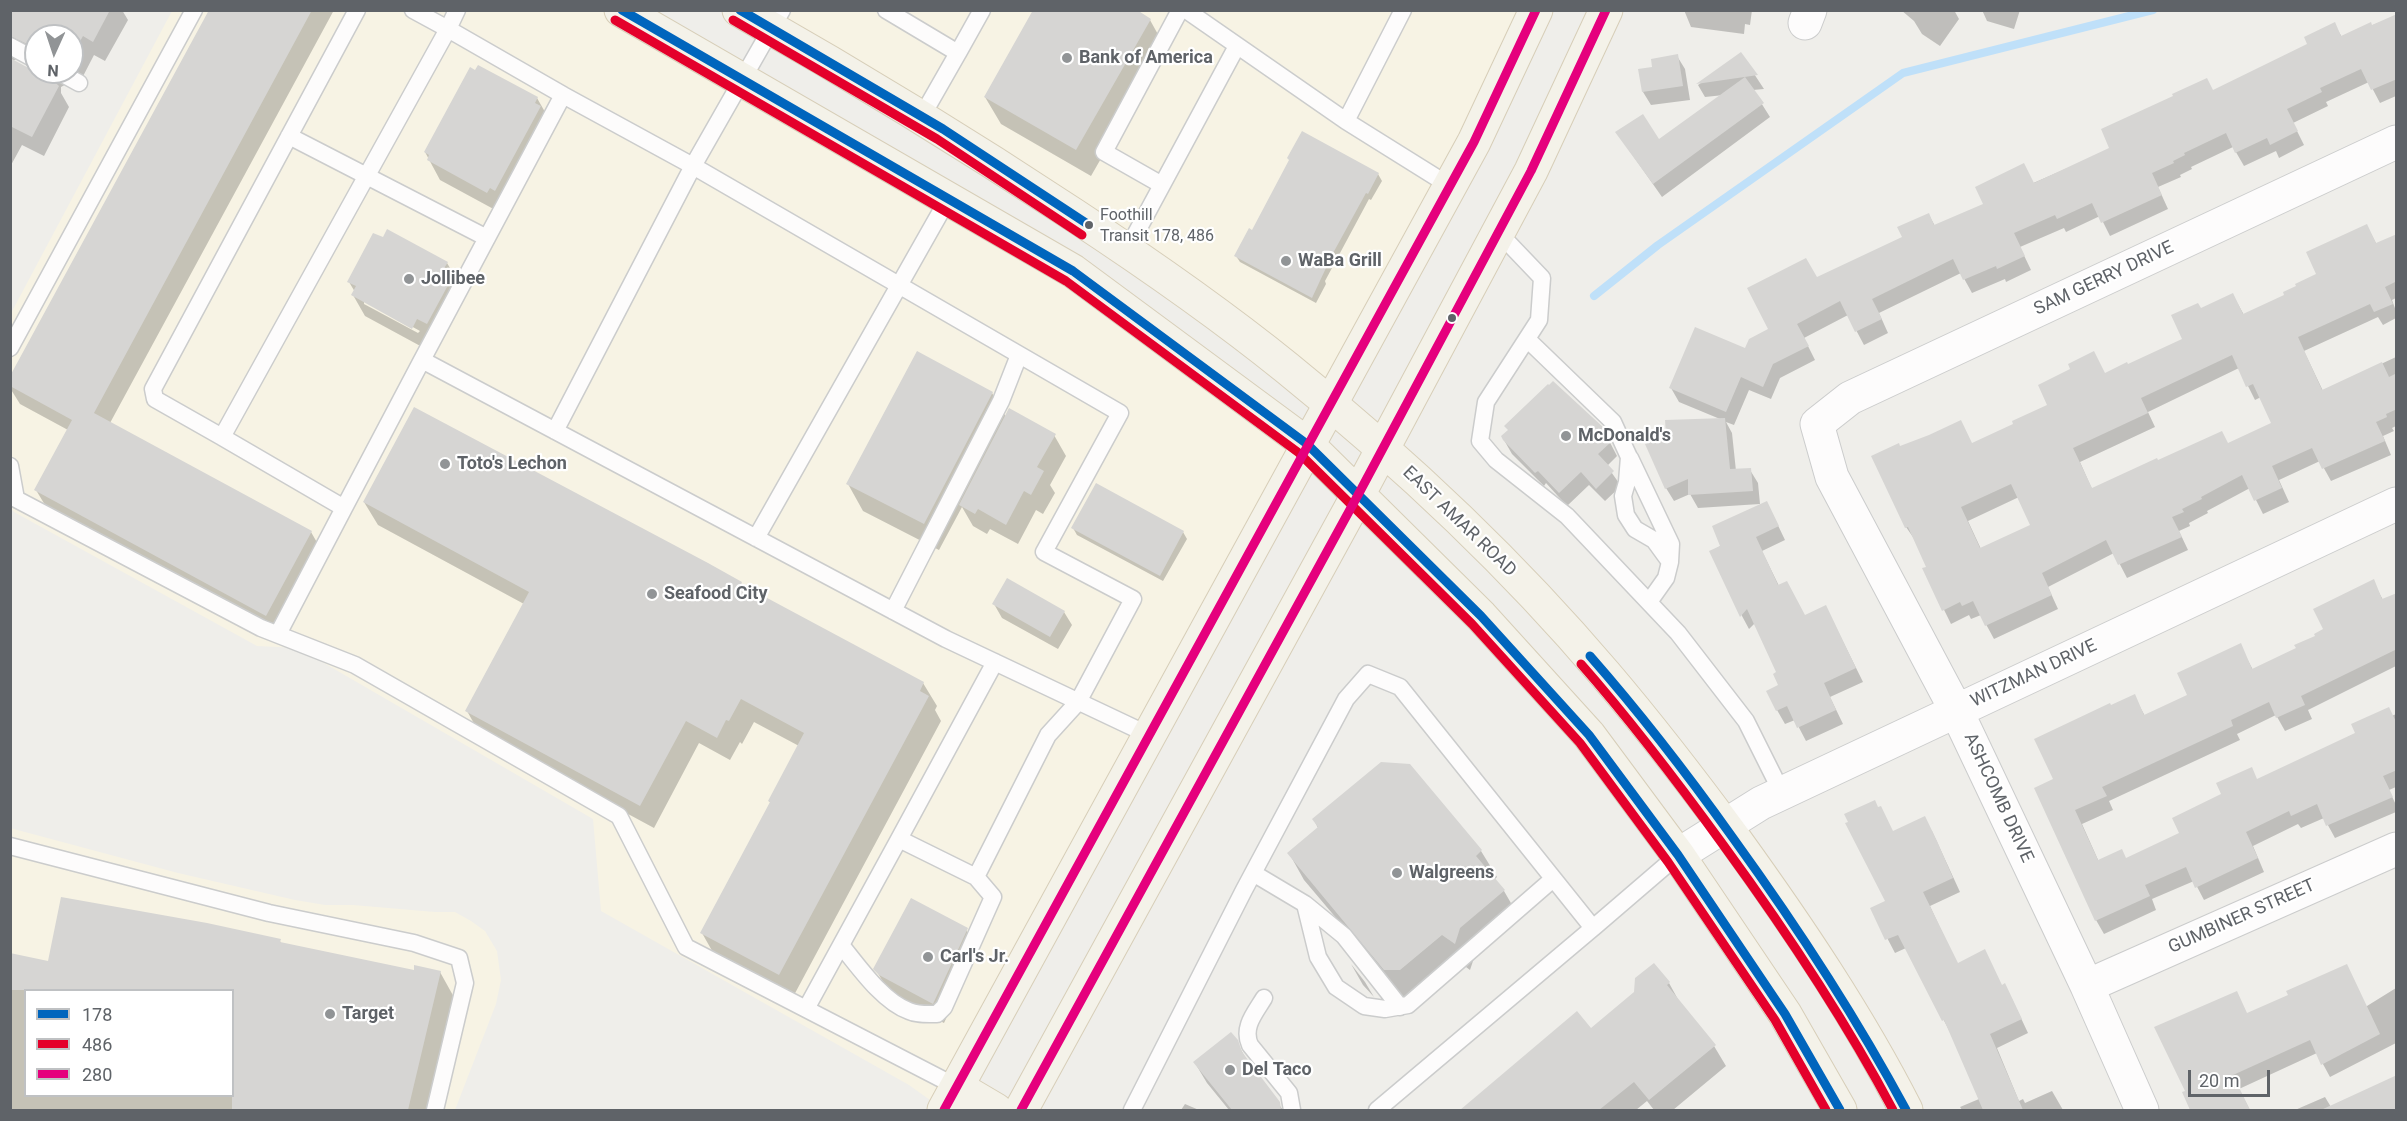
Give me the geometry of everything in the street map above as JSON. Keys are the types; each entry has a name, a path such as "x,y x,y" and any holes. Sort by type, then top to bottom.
{"main road":[{"path":"621,10 1073,271 1307,444 1481,616 1589,735 1677,855 1785,1014 1840,1110"},
{"name":"EAST AMAR ROAD","path":"739,10 777,20 1127,250 1286,367 1450,511 1585,651 1664,744 1782,906 1872,1045 1906,1110"},
{"path":"996,1110 950,1099 1474,142 1536,10"},
{"path":"1021,1110 1358,495 1531,171 1606,10"}],"street":[{"name":"SAM GERRY DRIVE","path":"1817,424 1850,398 2397,142"},
{"name":"ASHCOMB DRIVE","path":"1817,424 1832,477 1956,710 2087,986 2142,1110"},
{"name":"WITZMAN DRIVE","path":"1677,855 1761,803 2397,504"},
{"name":"GUMBINER STREET","path":"2087,986 2397,849"}],"lane":[{"path":"10,348 194,10"},
{"path":"344,508 155,399 153,389 357,10"},
{"path":"413,10 693,166 1120,413 1044,552 1133,599 1078,702 1048,735 976,877"},
{"path":"222,436 458,10"},
{"path":"886,10 958,53"},
{"path":"922,116 982,10"},
{"path":"1162,185 1104,152 1180,10"},
{"path":"1186,10 1346,122 1450,186"},
{"path":"1346,122 1403,10"},
{"path":"555,431 693,166 777,20"},
{"path":"10,46 24,54"},
{"path":"1127,250 1238,46"},
{"path":"278,634 563,95"},
{"path":"289,136 487,238"},
{"path":"756,538 948,199"},
{"path":"1498,232 1542,278 1539,320 1486,402 1480,441 1496,460 1568,516 1678,633 1746,722 1782,793"},
{"path":"1527,339 1613,422 1671,544 1666,578 1649,602"},
{"path":"893,611 1001,401 1019,355"},
{"path":"422,360 893,611 995,663 1149,735"},
{"path":"1629,457 1627,482 1623,496 1626,515 1635,529 1654,540 1670,562"},
{"path":"10,466 16,499 261,628 355,665 619,816 686,947 806,1009 950,1099"},
{"path":"806,1009 995,663"},
{"path":"1132,1110 1253,873 1346,699 1368,674 1400,687 1593,928"},
{"path":"841,945 873,986 907,1011 937,1014 944,1006 993,897 976,877 899,839"},
{"path":"10,846 269,913 414,943 459,958 465,983 435,1110"},
{"path":"1377,1110 1677,855"},
{"path":"1253,873 1305,904 1344,936 1400,1007"},
{"path":"1305,904 1318,957 1336,987 1364,1006 1385,1009 1408,1005 1553,879"},
{"path":"1264,998 1248,1025 1246,1036 1250,1045 1289,1093 1292,1110"}],"shaded area":[{"path":"172,11 621,11 1073,271 1307,444 944,1110 909,1085 601,911 593,819 298,648 257,646 14,512 10,507 10,315"},
{"path":"739,11 1533,11 1329,404"},
{"path":"10,828 178,873 295,900 325,905 455,912 471,921 485,931 497,951 501,980 496,1004 455,1110 11,1110"}],"building":[{"path":"10,10 110,10 93,42 84,37 84,24 24,24 24,42 10,36"},
{"path":"209,10 312,10 94,413 312,531 266,616 34,490 72,420 10,386 10,376"},
{"name":"Bank of America","path":"1033,10 1137,10 1151,19 1076,150 984,97"},
{"path":"2397,14 2397,79 2371,90 2361,69 2320,88 2322,92 2287,109 2298,131 2270,145 2267,138 2235,153 2226,133 2184,153 2185,155 2173,161 2174,163 2152,173 2162,195 2101,223 2092,203 2057,219 2055,215 2014,233 2025,256 1997,269 1996,266 1963,280 1953,259 1872,299 1882,319 1855,332 1840,301 1797,324 1809,346 1773,364 1763,387 1741,377 1726,412 1669,388 1695,327 1745,348 1749,339 1768,329 1747,288 1806,258 1817,277 1902,237 1897,227 1929,213 1934,225 1983,204 1975,187 2024,163 2034,183 2109,148 2101,129 2207,78 2213,90 2307,44 2304,37 2335,22 2341,36 2371,22 2372,25"},
{"path":"1741,52 1758,75 1696,84"},
{"path":"1678,54 1683,86 1642,92 1638,69 1652,67 1651,59"},
{"path":"10,58 24,66 24,84 57,84 59,86 32,137 10,126"},
{"path":"478,65 538,97 535,103 541,106 495,191 490,188 487,193 427,160 429,155 424,152 470,67 475,70"},
{"path":"1745,77 1764,103 1653,184 1615,132 1643,114 1659,139"},
{"path":"1302,131 1379,173 1332,255 1312,298 1234,256 1249,228 1252,230"},
{"path":"2367,224 2376,243 2397,234 2397,281 2385,287 2393,304 2374,312 2370,304 2298,337 2322,390 2382,362 2389,377 2397,373 2397,409 2376,422 2385,441 2322,469 2312,448 2272,466 2282,488 2254,501 2242,475 2201,497 2202,499 2182,509 2184,512 2172,517 2182,537 2118,565 2106,540 2042,573 2052,595 1985,626 1973,601 1962,606 1960,602 1942,611 1922,568 1926,567 1908,527 1905,528 1871,456 1899,443 1900,446 1929,435 1961,420 1972,443 2013,424 2012,421 2047,405 2038,385 2070,369 2068,364 2094,351 2105,373 2182,339 2171,315 2198,303 2201,308 2233,293 2243,314 2284,295 2283,292 2296,286 2295,284 2316,274 2306,252","holes":["2232,355 2246,387 2253,384 2271,423 2228,443 2222,431 2092,488 2073,448 2148,413 2141,398","2011,484 2030,525 1980,548 1961,507"]},
{"path":"387,229 448,262 443,270 453,276 427,324 417,319 412,329 351,295 356,286 347,282 373,233 383,237"},
{"path":"917,351 993,392 924,524 846,484"},
{"path":"1553,381 1604,428 1611,442 1598,454 1614,471 1596,489 1581,472 1559,493 1538,471 1535,473 1501,436 1508,430 1504,426"},
{"path":"414,407 708,563 742,582 741,584 924,682 920,691 929,696 779,975 700,933 804,733 741,699 717,738 686,721 640,806 465,711 529,592 363,502"},
{"path":"1009,408 1056,434 1037,467 1044,471 1031,495 1024,491 1006,525 978,509 975,514 959,505"},
{"path":"1725,418 1730,469 1751,468 1753,491 1688,495 1688,479 1665,489 1645,444 1666,435 1665,420"},
{"path":"1096,483 1184,531 1160,576 1071,528"},
{"path":"1767,501 1779,526 1756,537 1778,585 1787,581 1805,615 1826,605 1856,668 1824,683 1836,710 1797,728 1787,706 1776,711 1766,691 1778,685 1773,674 1776,672 1747,609 1740,617 1709,551 1720,546 1712,526"},
{"path":"1007,578 1065,611 1050,637 992,604"},
{"path":"2374,579 2382,599 2397,593 2397,649 2301,696 2305,705 2276,718 2269,702 2231,720 2233,726 2102,787 2107,796 2075,810 2098,860 2122,849 2126,858 2179,833 2172,818 2221,794 2216,783 2252,767 2257,779 2355,733 2351,724 2389,707 2397,724 2397,770 2383,776 2393,797 2326,826 2317,804 2291,816 2289,811 2246,832 2258,858 2195,888 2186,867 2145,885 2150,896 2095,921 2034,788 2053,779 2034,739 2110,703 2111,705 2135,694 2144,715 2187,695 2177,673 2241,643 2252,669 2296,648 2294,645 2315,636 2314,634 2323,629 2313,609"},
{"name":"Walgreens","path":"1381,762 1410,764 1482,850 1476,856 1505,890 1460,928 1455,944 1442,935 1400,970 1384,970 1287,853 1318,827 1312,819"},
{"path":"1875,800 1878,807 1881,806 1893,831 1925,816 1953,878 1923,892 1958,963 1985,949 2002,985 2005,983 2022,1019 1990,1034 2023,1110 1983,1110 1944,1020 1942,1021 1898,935 1885,940 1870,908 1885,901 1845,823 1848,822 1844,814"},
{"name":"Target","path":"61,897 207,923 281,939 280,942 414,970 414,965 441,971 408,1110 232,1110 234,989 10,990 10,953 48,961"},
{"name":"Carl's Jr.","path":"911,898 968,928 933,1004 879,975 873,969"},
{"path":"1654,963 1670,982 1667,985 1716,1045 1649,1100 1634,1082 1599,1110 1460,1110 1577,1011 1591,1028 1634,992 1635,978"},
{"path":"2347,964 2380,1034 2321,1065 2310,1040 2233,1075 2250,1110 2190,1110 2182,1092 2185,1091 2154,1027 2237,991 2247,1013 2288,995 2286,991"},
{"name":"Del Taco","path":"1231,1032 1238,1040 1242,1052 1280,1102 1281,1110 1232,1110 1193,1062"},
{"path":"2397,1075 2397,1110 2321,1110"}],"waterway":[{"path":"1594,296 1658,245 1903,73 2153,10"}],"transit line":[{"name":"178","path":"622,10 1073,271 1307,444 1481,616 1589,735 1678,855 1785,1014 1840,1110"},
{"name":"178","path":"740,10 943,129 1089,225"},
{"name":"280","path":"944,1110 1474,142 1536,10"},
{"name":"280","path":"1021,1110 1358,495 1531,171 1606,10"},
{"name":"486","path":"615,20 1066,281 1299,453 1472,624 1580,743 1668,862 1775,1020 1826,1110"},
{"name":"486","path":"733,20 937,139 1082,235"},
{"name":"178","path":"1590,656 1628,700 1699,791 1802,937 1845,1005 1906,1110"},
{"name":"486","path":"1581,664 1672,776 1770,910 1834,1008 1893,1110"}],"place":[{"name":"Bank of America","path":"1067,58"},
{"name":"Foothill Transit 178, 486","path":"1089,225"},
{"name":"WaBa Grill","path":"1286,261"},
{"name":"Jollibee","path":"409,279"},
{"name":"McDonald's","path":"1566,436"},
{"name":"Toto's Lechon","path":"445,464"},
{"name":"Seafood City","path":"652,594"},
{"name":"Walgreens","path":"1397,873"},
{"name":"Carl's Jr.","path":"928,957"},
{"name":"Target","path":"330,1014"},
{"name":"Del Taco","path":"1230,1070"}]}
